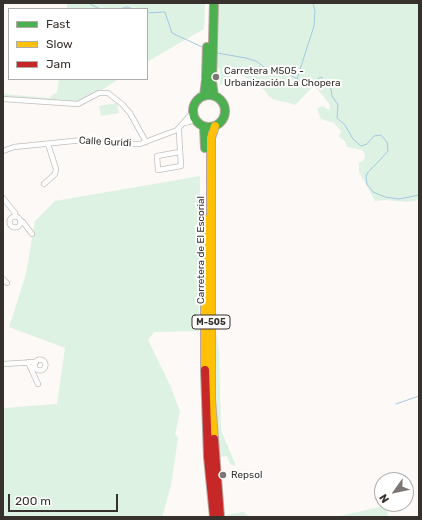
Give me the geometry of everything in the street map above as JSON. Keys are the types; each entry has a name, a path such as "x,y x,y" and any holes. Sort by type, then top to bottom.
{"highway":[{"path":"204,96 209,3"},
{"path":"214,3 212,82 214,96 211,95 199,98 193,106 193,112 199,124 204,127 215,126"},
{"name":"M-505","path":"214,96 219,98 225,108 223,119 215,126"},
{"name":"Carretera de El Escorial","path":"215,126 211,138 211,399 220,517"},
{"name":"Carretera de El Escorial","path":"204,127 205,388 208,456 214,517"}],"street":[{"path":"3,99 78,104 99,93 108,93 122,104 130,113 146,142"},
{"name":"Calle Guridi","path":"180,127 193,112"},
{"name":"Calle Guridi","path":"3,151 14,147 83,140 140,144 175,130 188,122 196,120"},
{"path":"180,127 181,166 158,170 157,156 180,152"},
{"path":"44,184 55,174 56,169 48,144"},
{"path":"3,198 15,213 15,216 23,222 32,234"},
{"path":"15,216 10,220 10,224 13,227 19,226 20,220"},
{"path":"28,362 38,384"},
{"path":"3,364 36,362"}],"green space":[{"path":"67,3 205,3 204,29 148,61 148,8 67,8"},
{"path":"214,3 419,3 419,200 407,202 386,200 375,201 359,172 359,163 364,160 365,154 362,150 347,147 345,141 339,137 341,131 334,123 321,119 317,108 323,106 329,110 330,105 315,86 295,105 271,98 258,85 236,73 224,85 220,85 220,69 212,68"},
{"path":"59,80 117,80 78,103 3,97 3,94 49,98 57,92"},
{"path":"117,103 119,113 101,116 99,106"},
{"path":"200,176 199,331 154,332 148,340 171,387 180,412 175,434 178,438 171,486 162,517 3,517 3,408 57,404 65,348 9,327 26,274 35,221 55,201"},
{"path":"215,322 219,353 221,430 236,466 230,464 227,456 219,459 211,399 211,323"},
{"path":"374,508 374,512 387,512 388,517 335,517"},
{"path":"244,512 249,517 225,517 226,515"}],"waterway":[{"path":"88,3 98,8"},
{"path":"297,79 314,26 315,11 313,3"},
{"path":"123,8 130,8"},
{"path":"148,13 165,12 172,33 202,47"},
{"path":"217,53 256,61 268,70 280,69 306,86 321,77 331,89 332,96 338,105 337,118 345,125 353,139 361,146 367,144 374,136 381,135 387,142 388,151 366,176 367,184 373,192 385,197 399,199 419,195"},
{"path":"396,404 419,396"}],"traffic: fast":[{"path":"214,3 212,82 214,96"},
{"path":"204,96 207,47"},
{"path":"206,95 212,95 222,102 225,111 224,117 218,124 212,127 206,127 196,120 193,114 193,108 200,98 206,95"},
{"path":"204,127 205,148"}],"traffic: slow":[{"path":"214,439 211,399 211,138 215,126"},
{"path":"205,219 205,370"}],"traffic: jam":[{"path":"205,370 208,457 214,517"},
{"path":"214,439 220,517"}],"place":[{"name":"Carretera M505 - Urbanización La Chopera","path":"216,77"},
{"name":"Repsol","path":"223,475"}]}
